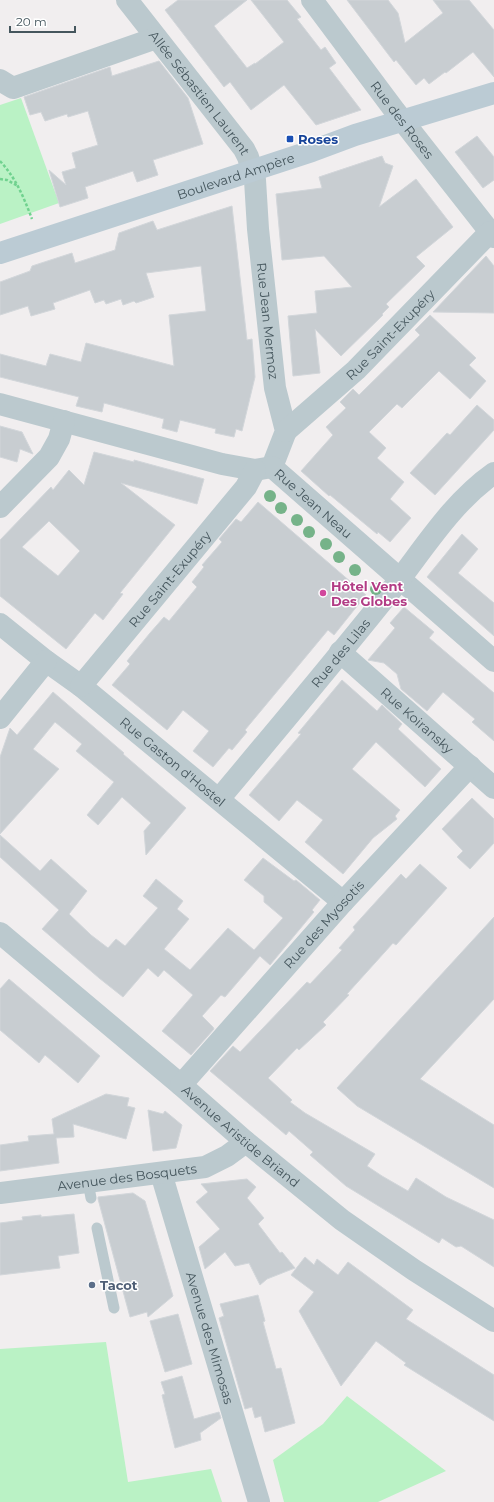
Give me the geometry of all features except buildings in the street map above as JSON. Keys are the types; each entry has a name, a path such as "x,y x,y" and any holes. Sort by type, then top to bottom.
{"street":[{"name":"Allée Sébastien Laurent","path":"127,0 244,149 252,171"},
{"name":"Rue des Roses","path":"312,0 403,121 492,235"},
{"path":"0,80 13,88 156,38"},
{"name":"Boulevard Ampère","path":"0,253 403,121 494,93"},
{"name":"Rue Jean Mermoz","path":"252,171 255,180 258,229 275,388 286,432"},
{"name":"Rue Saint-Exupéry","path":"286,432 356,370 492,235"},
{"name":"Rue Jean Neau","path":"0,404 222,464 263,469 400,579 494,661"},
{"path":"0,507 49,457 59,439 64,421"},
{"path":"263,469 286,432"},
{"name":"Rue Saint-Exupéry","path":"81,686 246,487 263,469"},
{"name":"Rue des Lilas","path":"219,799 400,579 447,517 480,483 494,473"},
{"name":"Rue Gaston d'Hostel","path":"0,624 46,661 81,686 343,902"},
{"name":"Rue Koiransky","path":"340,652 494,788"},
{"path":"0,718 46,661"},
{"name":"Rue des Myosotis","path":"181,1085 343,902 470,766"},
{"name":"Avenue Aristide Briand","path":"0,933 181,1085 246,1142 342,1220 414,1270 494,1321"},
{"name":"Avenue des Bosquets","path":"0,1193 90,1190 161,1173 205,1167 227,1156 246,1142"},
{"name":"Avenue des Mimosas","path":"161,1173 259,1502"}],"lane":[{"path":"97,1228 114,1308"}],"path":[{"path":"0,161 10,171 19,187 33,222"},
{"path":"0,179 7,180 19,187"}],"green space":[{"path":"21,98 59,203 0,224 0,105"},
{"path":"106,1342 128,1482 211,1469 222,1502 0,1502 0,1349"},
{"path":"347,1396 446,1471 378,1502 284,1502 273,1460 323,1424"}],"place":[{"name":"Roses","path":"290,139"},
{"name":"Hôtel Vent Des Globes","path":"323,593"},
{"name":"Tacot","path":"92,1285"}]}
